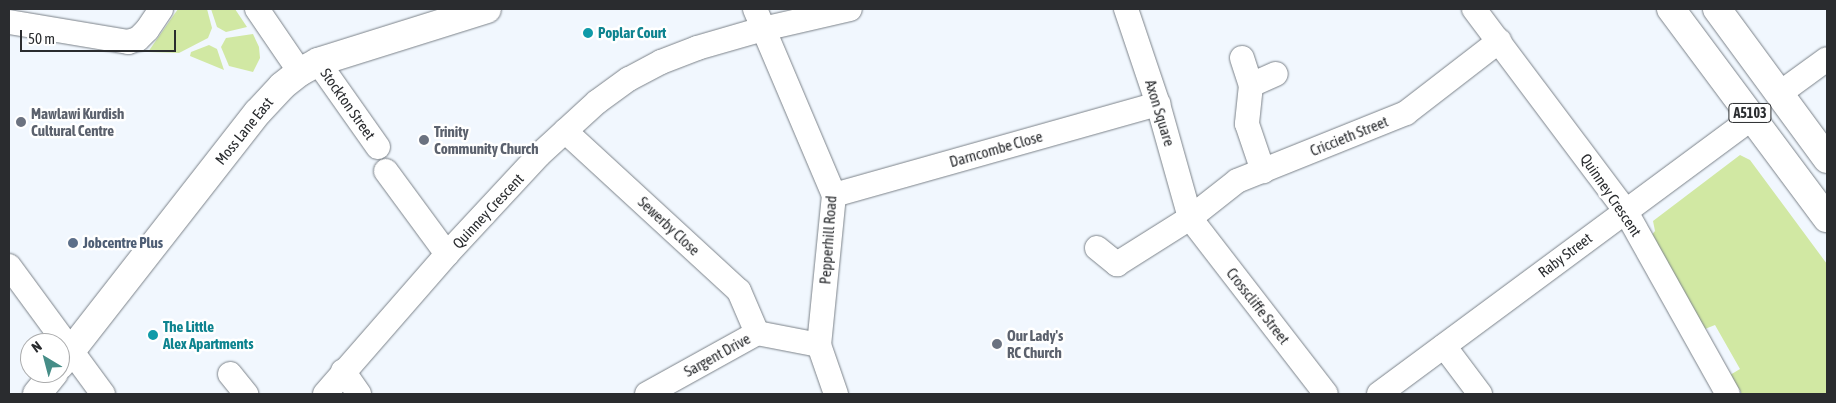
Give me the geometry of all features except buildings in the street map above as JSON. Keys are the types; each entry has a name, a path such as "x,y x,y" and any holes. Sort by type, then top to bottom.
{"main road":[{"name":"Moss Lane East","path":"70,353 258,112 282,86 309,67 487,9"},
{"name":"A5103","path":"1670,9 1827,218"},
{"name":"A5103","path":"1717,9 1827,159"},
{"path":"37,394 46,383"}],"street":[{"path":"9,22 128,42 138,39 147,30 161,9"},
{"name":"Stockton Street","path":"257,9 378,147"},
{"name":"Quinney Crescent","path":"324,394 447,254 565,131 597,102 629,79 653,66 759,19 850,9"},
{"name":"Axon Square","path":"1126,9 1158,104 1190,218"},
{"name":"Quinney Crescent","path":"1474,9 1624,210 1728,394"},
{"name":"Pepperhill Road","path":"759,19 834,195 819,345 836,394"},
{"name":"Criccieth Street","path":"1097,248 1117,264 1190,218 1237,182 1406,113 1499,41"},
{"path":"1242,58 1251,85 1247,124 1262,171"},
{"path":"1779,94 1827,59"},
{"path":"1251,85 1276,74"},
{"name":"Darncombe Close","path":"834,195 1158,104"},
{"name":"Raby Street","path":"1379,394 1624,210 1753,117"},
{"name":"Sewerby Close","path":"565,131 739,291 757,333"},
{"path":"386,172 447,254"},
{"name":"Crosscliffe Street","path":"1190,218 1326,394"},
{"path":"9,266 51,333"},
{"name":"Sargent Drive","path":"647,394 757,333 819,345"},
{"path":"1444,346 1480,394"},
{"path":"70,362 103,394"},
{"path":"343,371 359,394"},
{"path":"230,374 246,394"}],"green space":[{"path":"178,9 207,9 212,28 208,38 179,53 148,52"},
{"path":"211,9 235,9 247,27 226,32 217,27"},
{"path":"253,34 259,47 260,58 253,72 229,66 221,47 226,38"},
{"path":"209,45 217,49 224,70 190,56 191,52"},
{"path":"1740,155 1750,160 1827,264 1827,394 1742,394 1730,375 1740,369 1715,325 1705,329 1651,236 1655,231 1653,221"}],"place":[{"name":"Poplar Court","path":"588,33"},
{"name":"Mawlawi Kurdish Cultural Centre","path":"21,122"},
{"name":"Trinity Community Church","path":"424,140"},
{"name":"Jobcentre Plus","path":"73,243"},
{"name":"The Little Alex Apartments","path":"153,335"},
{"name":"Our Lady's RC Church","path":"997,344"}]}
